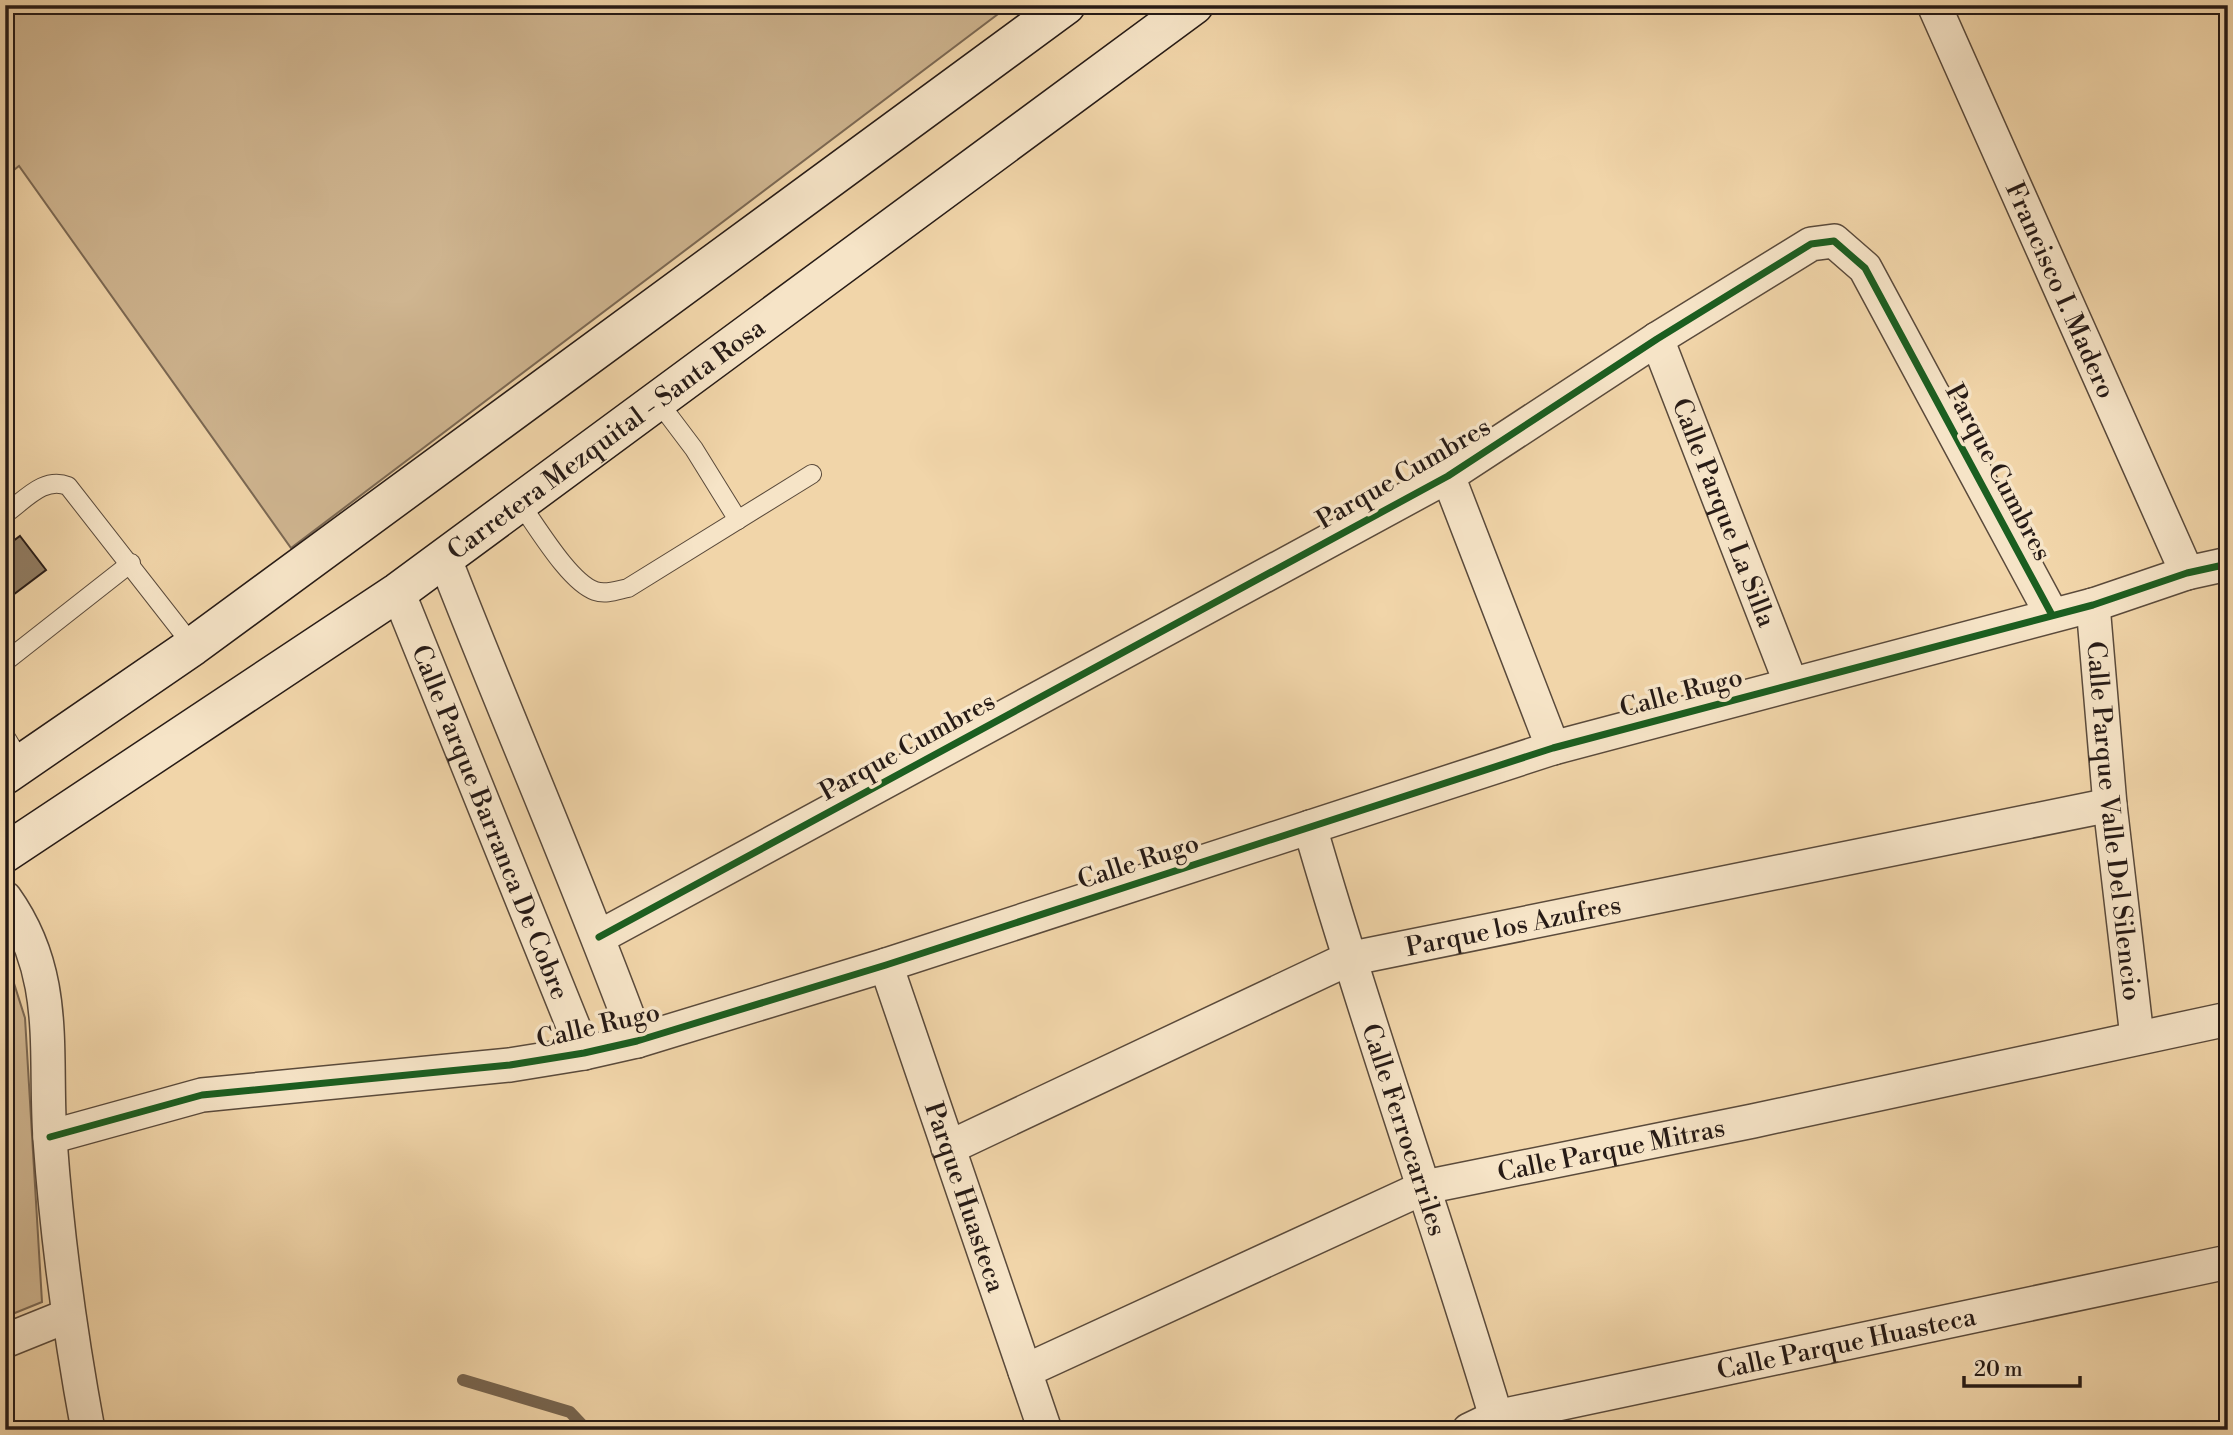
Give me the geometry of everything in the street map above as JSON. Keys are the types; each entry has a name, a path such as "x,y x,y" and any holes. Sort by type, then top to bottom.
{"main road":[{"path":"11,758 193,646 1066,5"},
{"name":"Carretera Mezquital - Santa Rosa","path":"5,853 398,592 1194,5"}],"street":[{"name":"Francisco I. Madero","path":"1934,5 2187,573"},
{"name":"Parque Cumbres","path":"599,937 1448,476 1657,339 1811,244 1834,241 1865,268 2053,615"},
{"name":"Calle Parque La Silla","path":"1657,339 1791,684"},
{"path":"1448,476 1553,748"},
{"name":"Calle Parque Barranca De Cobre","path":"444,557 504,713 599,937 637,1041"},
{"name":"Calle Rugo","path":"50,1137 202,1095 510,1065 637,1041 886,965 1553,748 2093,605 2187,573 2228,564"},
{"name":"Calle Parque Barranca De Cobre","path":"398,592 584,1053"},
{"name":"Calle Parque Valle Del Silencio","path":"2093,605 2110,805 2137,1037"},
{"path":"456,734 504,713"},
{"name":"Parque los Azufres","path":"948,1148 1348,959 2110,805"},
{"name":"Calle Ferrocarriles","path":"1310,827 1348,959 1425,1188 1488,1426"},
{"path":"5,898 21,920 33,947 45,991 50,1137 67,1317 88,1430"},
{"name":"Parque Huasteca","path":"886,965 1045,1430"},
{"name":"Calle Parque Mitras","path":"1026,1371 1425,1188 2228,1019"},
{"name":"Calle Parque Huasteca","path":"1488,1426 2228,1262"},
{"path":"5,1341 67,1317"}],"lane":[{"path":"657,400 694,449 738,520"},
{"path":"519,502 578,579 594,591 609,593 628,588 812,474"},
{"path":"5,514 48,482 57,481 68,486 131,563 193,646"},
{"path":"5,662 131,563"}],"shaded area":[{"path":"5,5 1010,5 291,548 19,166 5,177"},
{"path":"5,955 25,1018 42,1302 5,1317"}],"building":[{"path":"20,536 46,570 5,601 5,547"}],"waterway":[{"path":"463,1380 570,1412 587,1430"}],"cycle path":[{"path":"599,937 1448,476 1657,339 1811,244 1834,241 1865,268 2052,615"},
{"path":"50,1137 202,1095 510,1065 637,1041 886,965 1553,748 2093,605 2187,573 2228,564"}]}
